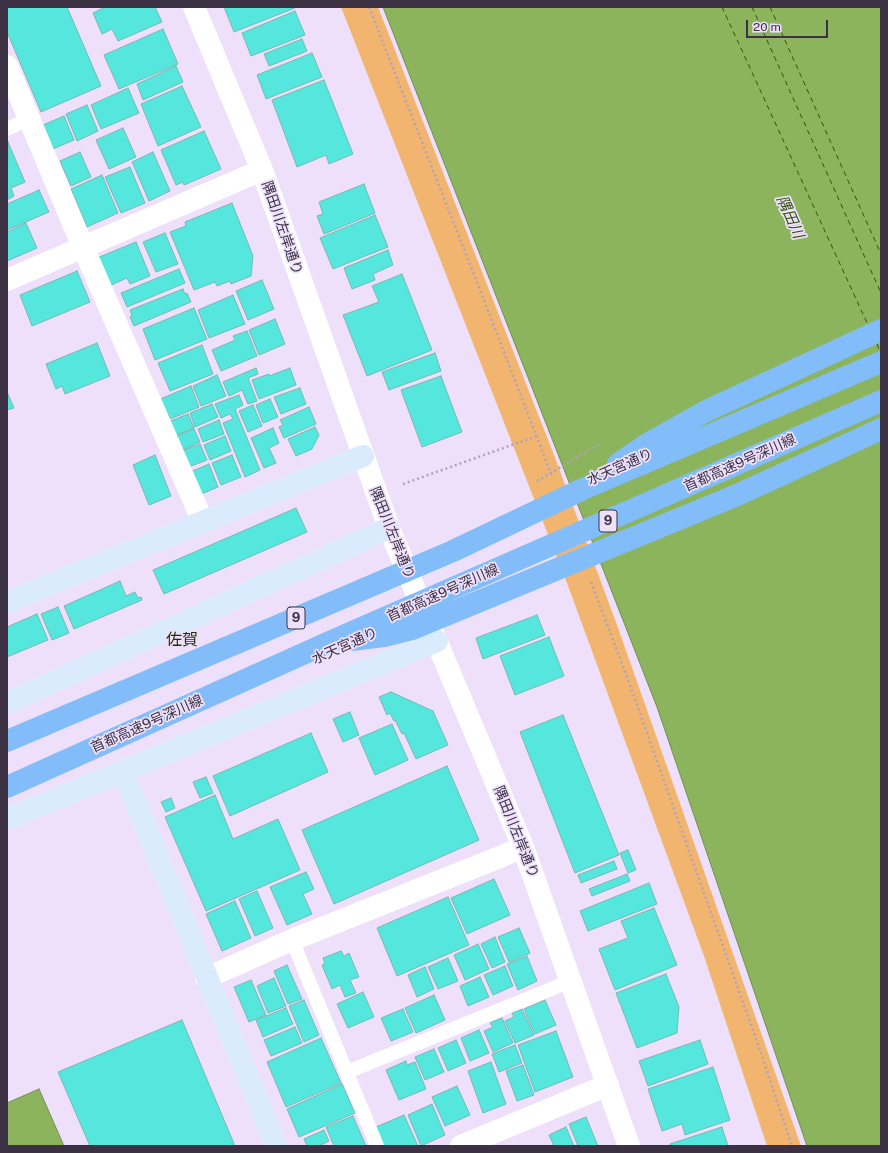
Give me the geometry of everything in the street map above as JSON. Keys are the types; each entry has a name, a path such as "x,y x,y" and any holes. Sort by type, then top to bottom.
{"highway":[{"path":"583,489 647,444 706,411 881,330"},
{"name":"9","path":"7,741 453,551 583,489 881,362"},
{"name":"首都高速9号深川線","path":"7,787 334,640 881,401"},
{"path":"334,640 355,640 384,636 412,629 737,494 881,429"}],"main road":[{"name":"水天宮通り","path":"7,733 881,353"},
{"name":"水天宮通り","path":"7,797 881,408"},
{"path":"7,602 363,456"},
{"path":"7,703 389,528"},
{"path":"7,819 437,641"},
{"path":"123,772 276,1146"}],"street":[{"name":"隅田川左岸通り","path":"194,7 262,170 389,528 523,847 629,1146"},
{"path":"7,66 83,247 203,522"},
{"path":"7,280 262,170"},
{"path":"206,978 292,940 523,847"},
{"path":"461,1146 608,1085"}],"lane":[{"path":"7,129 29,119"},
{"path":"292,940 377,1146"},
{"path":"347,1072 571,981"}],"path":[{"path":"403,484 536,436"}],"shaded area":[{"path":"341,7 378,7 554,455 617,625 801,1146 767,1146 704,956 567,583"}],"water":[{"name":"隅田川","path":"383,7 881,7 881,1146 807,1146 657,707"},
{"path":"39,1089 64,1146 7,1146 7,1103"}],"building":[{"path":"7,7 67,7 101,86 41,112 7,32"},
{"path":"103,7 155,7 162,22 118,41 112,29 102,34 93,13"},
{"path":"224,7 295,7 295,8 234,32"},
{"path":"295,11 305,35 251,56 242,33"},
{"path":"163,29 178,64 119,89 104,55"},
{"path":"302,39 307,51 269,66 264,54"},
{"path":"312,53 322,77 266,99 257,75"},
{"path":"176,66 183,82 143,100 137,84"},
{"path":"324,80 353,154 329,164 326,155 297,167 272,100"},
{"path":"182,86 201,127 158,146 141,104"},
{"path":"128,88 139,113 101,129 91,105"},
{"path":"87,105 98,131 77,141 66,114"},
{"path":"64,116 74,140 53,149 43,125"},
{"path":"123,128 136,157 109,169 96,140"},
{"path":"204,131 221,169 184,185 183,182 176,185 161,150"},
{"path":"8,142 25,182 11,188 14,196 7,200"},
{"path":"80,152 91,177 71,186 60,161"},
{"path":"153,152 170,191 149,201 132,162"},
{"path":"130,167 145,203 121,213 105,177"},
{"path":"102,175 118,213 87,227 71,189"},
{"path":"364,184 375,213 324,234 317,216 323,214 319,202"},
{"path":"39,190 49,212 7,230 7,204"},
{"path":"232,203 253,256 251,276 231,284 230,281 217,286 215,282 194,290 170,232 186,226 185,222"},
{"path":"375,215 388,247 333,269 320,238"},
{"path":"26,223 37,248 7,261 7,232"},
{"path":"165,233 178,264 156,272 143,242"},
{"path":"136,242 150,276 130,284 127,278 109,286 97,258"},
{"path":"388,250 393,265 373,274 375,280 352,289 344,268"},
{"path":"179,269 185,283 127,307 121,293"},
{"path":"77,271 90,302 32,326 20,295"},
{"path":"402,274 432,350 367,376 343,315 379,302 372,286"},
{"path":"262,280 274,309 248,320 236,291"},
{"path":"183,289 185,294 187,293 191,302 134,326 130,317 132,316 130,310"},
{"path":"233,295 245,324 209,338 198,310"},
{"path":"194,308 207,339 155,360 143,329"},
{"path":"275,319 285,344 259,355 249,330"},
{"path":"247,331 257,356 221,371 212,350 235,340 233,336"},
{"path":"97,343 110,376 65,394 62,386 56,389 46,364"},
{"path":"202,345 213,374 170,391 158,363"},
{"path":"435,353 441,371 389,390 382,372"},
{"path":"256,368 258,374 248,378 257,401 248,404 242,390 229,396 223,382"},
{"path":"290,368 296,385 259,399 252,380 269,374 269,376"},
{"path":"217,375 226,396 201,406 193,386"},
{"path":"441,376 462,432 422,447 401,390"},
{"path":"191,386 199,407 170,419 168,414 164,415 158,400"},
{"path":"300,388 306,404 281,414 274,397"},
{"path":"7,392 14,408 7,410"},
{"path":"239,395 243,405 235,409 260,470 245,477 223,423 233,419 230,414 221,418 215,404"},
{"path":"270,399 278,417 263,423 256,405"},
{"path":"212,404 218,417 195,427 190,413"},
{"path":"253,405 262,426 248,432 239,411"},
{"path":"309,407 316,424 284,438 279,427 283,425 280,420"},
{"path":"188,414 194,428 174,436 168,422"},
{"path":"219,420 224,434 203,442 198,429"},
{"path":"315,427 319,435 312,449 296,456 288,439"},
{"path":"273,428 279,443 269,448 276,463 264,468 251,438"},
{"path":"194,429 200,442 180,451 174,437"},
{"path":"225,436 231,451 210,460 204,445"},
{"path":"200,444 207,460 186,468 179,452"},
{"path":"155,455 171,496 149,505 133,465"},
{"path":"232,455 241,477 221,485 212,463"},
{"path":"209,464 218,487 197,496 188,473"},
{"path":"296,508 307,532 164,594 153,570"},
{"path":"120,581 126,596 135,592 138,598 141,597 142,600 74,629 64,606"},
{"path":"58,607 69,633 52,640 41,614"},
{"path":"37,614 48,640 7,657 7,627"},
{"path":"537,615 545,635 483,659 476,638"},
{"path":"549,637 564,676 515,695 500,656"},
{"path":"391,692 433,711 448,745 416,759 404,733 402,734 390,713 387,715 379,697"},
{"path":"350,712 359,735 343,742 333,719"},
{"path":"563,715 619,855 575,873 520,732"},
{"path":"392,724 408,760 375,775 359,738"},
{"path":"311,733 328,772 230,816 213,776"},
{"path":"447,766 479,840 334,904 302,830"},
{"path":"206,777 213,793 200,798 193,782"},
{"path":"215,795 233,839 278,819 300,870 206,911 165,817"},
{"path":"171,798 175,808 166,812 161,802"},
{"path":"628,850 636,870 628,873 620,853"},
{"path":"614,861 617,869 581,883 578,875"},
{"path":"306,872 314,889 303,894 312,914 287,925 270,887"},
{"path":"627,874 630,881 592,896 589,889"},
{"path":"494,879 510,915 467,934 451,898"},
{"path":"649,883 657,904 588,931 580,911"},
{"path":"257,891 273,928 255,936 239,899"},
{"path":"448,897 469,945 397,976 377,928"},
{"path":"235,901 251,938 222,951 206,914"},
{"path":"654,908 677,965 615,990 599,949 628,938 621,921"},
{"path":"519,928 530,953 509,962 498,937"},
{"path":"495,937 505,962 492,968 481,944"},
{"path":"478,944 489,969 465,980 454,955"},
{"path":"341,951 344,956 349,953 359,977 350,980 356,993 345,997 340,985 332,989 322,965 325,964 323,958"},
{"path":"527,956 537,981 518,990 507,964"},
{"path":"448,958 458,981 438,989 428,967"},
{"path":"287,965 302,999 288,1004 274,971"},
{"path":"505,966 513,986 493,995 484,975"},
{"path":"425,967 434,989 417,997 408,975"},
{"path":"666,974 679,1007 677,1033 637,1048 616,993"},
{"path":"480,977 489,997 468,1006 460,986"},
{"path":"274,978 286,1006 268,1013 257,986"},
{"path":"251,980 266,1015 249,1022 234,987"},
{"path":"363,992 374,1017 348,1028 337,1004"},
{"path":"434,995 445,1020 416,1033 405,1008"},
{"path":"304,1000 319,1035 304,1042 289,1006"},
{"path":"545,1000 556,1025 535,1034 524,1009"},
{"path":"286,1008 293,1024 263,1037 256,1020"},
{"path":"403,1009 413,1032 391,1041 381,1018"},
{"path":"522,1009 534,1035 515,1043 505,1021 514,1017 512,1013"},
{"path":"502,1018 513,1043 493,1052 484,1031 493,1027 490,1023"},
{"path":"182,1020 235,1146 90,1146 58,1072"},
{"path":"295,1027 302,1043 271,1056 264,1040"},
{"path":"479,1030 489,1053 470,1061 461,1038"},
{"path":"556,1031 573,1077 535,1092 518,1045"},
{"path":"321,1038 341,1083 286,1107 267,1062"},
{"path":"456,1040 466,1063 448,1071 438,1048"},
{"path":"700,1040 708,1064 648,1086 639,1061"},
{"path":"515,1045 522,1063 499,1072 492,1054"},
{"path":"434,1049 444,1072 425,1080 415,1057"},
{"path":"406,1061 407,1065 415,1062 426,1089 399,1100 386,1070"},
{"path":"491,1062 506,1104 483,1113 468,1071"},
{"path":"523,1065 534,1095 517,1101 506,1071"},
{"path":"713,1067 730,1120 685,1135 682,1124 662,1131 648,1089"},
{"path":"342,1084 355,1113 299,1137 287,1109"},
{"path":"457,1086 470,1115 445,1126 432,1097"},
{"path":"432,1104 445,1135 421,1146 408,1115"},
{"path":"404,1115 418,1146 384,1146 376,1127"},
{"path":"353,1116 366,1146 334,1146 326,1127"},
{"path":"586,1117 598,1146 578,1146 569,1124"},
{"path":"566,1127 574,1146 554,1146 549,1135"},
{"path":"722,1127 728,1146 670,1146 670,1144"},
{"path":"324,1130 329,1141 319,1146 307,1146 304,1139"}],"ferry route":[{"path":"722,7 868,325"},
{"path":"752,7 881,293"},
{"path":"770,7 881,254"},
{"path":"877,344 880,352"}],"district":[{"name":"佐賀","path":"182,640"}]}
